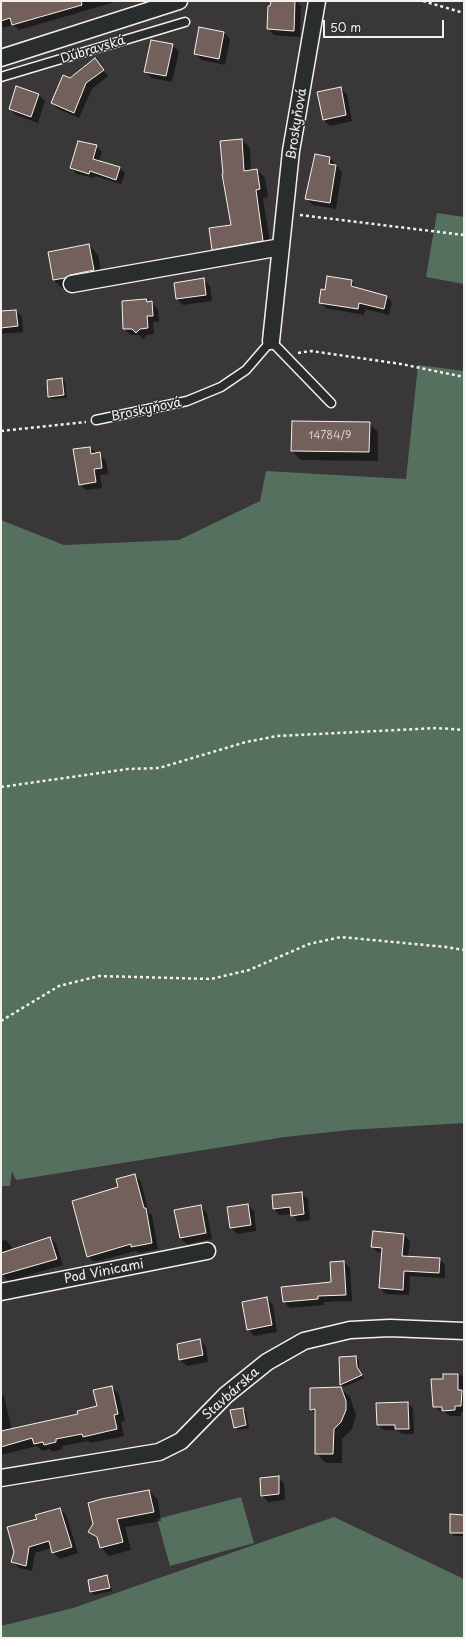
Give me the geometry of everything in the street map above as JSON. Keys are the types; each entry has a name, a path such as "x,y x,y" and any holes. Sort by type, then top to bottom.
{"street":[{"name":"Dúbravská","path":"1,58 179,1"},
{"name":"Broskyňová","path":"271,342 292,151 317,1"},
{"path":"72,284 281,247"},
{"name":"Pod Vinicami","path":"1,1292 207,1252"},
{"name":"Stavbárska","path":"1,1478 159,1452 181,1441 226,1396 267,1362 304,1341 350,1330 390,1328 464,1331"}],"lane":[{"name":"Dúbravská","path":"1,77 185,22"},
{"path":"271,342 331,403"},
{"name":"Broskyňová","path":"96,420 187,401 222,387 246,370 271,342"}],"path":[{"path":"423,1 464,12"},
{"path":"285,214 464,235"},
{"path":"284,355 311,351 401,364 464,377"},
{"path":"1,431 73,425 96,420"},
{"path":"1,787 128,769 159,768 246,742 277,736 437,728 464,730"},
{"path":"1,1021 59,986 99,976 211,979 249,970 309,944 341,937 464,950"}],"green space":[{"path":"437,213 464,217 464,284 426,277"},
{"path":"418,365 464,371 464,1123 349,1130 285,1137 16,1180 12,1171 10,1186 1,1186 1,520 64,545 179,540 260,501 266,471 406,479"},
{"path":"241,1497 254,1543 170,1566 157,1519"},
{"path":"334,1517 464,1579 464,1638 1,1638 1,1626 73,1608"}],"building":[{"path":"1,1 81,1 82,5 12,25 10,18 1,21"},
{"path":"271,1 295,1 294,31 267,29 268,6 270,6"},
{"path":"199,27 224,32 219,59 194,54"},
{"path":"151,40 173,44 166,76 144,72"},
{"path":"95,58 104,70 86,83 74,113 51,103 63,75 70,78"},
{"path":"16,86 39,94 31,117 9,109"},
{"path":"341,87 346,115 323,120 317,92"},
{"path":"242,139 244,171 257,169 260,189 256,190 263,241 212,250 209,228 231,225 222,174 220,141"},
{"path":"78,141 97,145 93,159 120,167 116,180 90,171 89,174 70,168"},
{"path":"315,154 330,157 329,164 336,165 330,203 305,199"},
{"path":"89,244 94,270 53,280 48,252"},
{"path":"327,276 352,280 351,286 387,296 384,309 359,303 358,309 319,303 321,289 325,290"},
{"path":"204,278 206,295 176,299 174,283"},
{"path":"146,299 147,302 152,301 153,316 147,316 148,328 140,329 136,333 132,329 123,329 122,301"},
{"path":"16,310 18,326 1,328 1,311"},
{"path":"62,378 64,395 48,397 47,380"},
{"path":"292,421 370,422 369,452 291,451"},
{"path":"90,447 91,454 100,452 102,468 94,469 96,482 79,485 73,449"},
{"path":"135,1174 144,1208 146,1208 152,1243 131,1247 131,1244 87,1257 72,1201 118,1187 116,1179"},
{"path":"302,1192 304,1214 291,1216 290,1207 273,1209 272,1195"},
{"path":"248,1204 251,1225 230,1228 227,1207"},
{"path":"201,1205 206,1233 180,1238 174,1210"},
{"path":"373,1231 404,1234 402,1256 440,1258 439,1273 404,1271 403,1290 379,1288 382,1248 371,1247"},
{"path":"50,1237 57,1259 1,1275 1,1253"},
{"path":"344,1261 346,1295 318,1296 318,1299 283,1302 281,1287 331,1282 330,1262"},
{"path":"267,1297 272,1325 247,1330 242,1302"},
{"path":"200,1339 203,1355 179,1360 177,1344"},
{"path":"356,1356 357,1367 362,1375 340,1385 339,1357"},
{"path":"443,1374 458,1374 458,1390 462,1390 461,1406 455,1406 455,1410 442,1411 442,1407 433,1407 431,1379 443,1379"},
{"path":"112,1386 118,1414 114,1415 117,1429 83,1437 82,1434 56,1439 56,1442 44,1445 43,1442 34,1444 32,1438 1,1447 1,1431 78,1414 77,1411 97,1406 93,1390"},
{"path":"341,1387 346,1401 346,1410 341,1422 334,1429 333,1454 315,1454 315,1409 310,1410 310,1388"},
{"path":"408,1402 409,1429 395,1429 395,1425 377,1425 376,1403"},
{"path":"243,1408 246,1425 234,1428 230,1410"},
{"path":"279,1476 279,1494 261,1496 260,1478"},
{"path":"149,1490 154,1512 117,1519 123,1542 100,1548 97,1537 88,1532 93,1524 88,1503 101,1499"},
{"path":"60,1508 72,1547 52,1553 49,1541 29,1547 26,1566 11,1562 14,1552 7,1527 37,1519 35,1515"},
{"path":"450,1514 464,1515 464,1533 450,1533"},
{"path":"107,1575 110,1588 90,1592 88,1580"}]}
